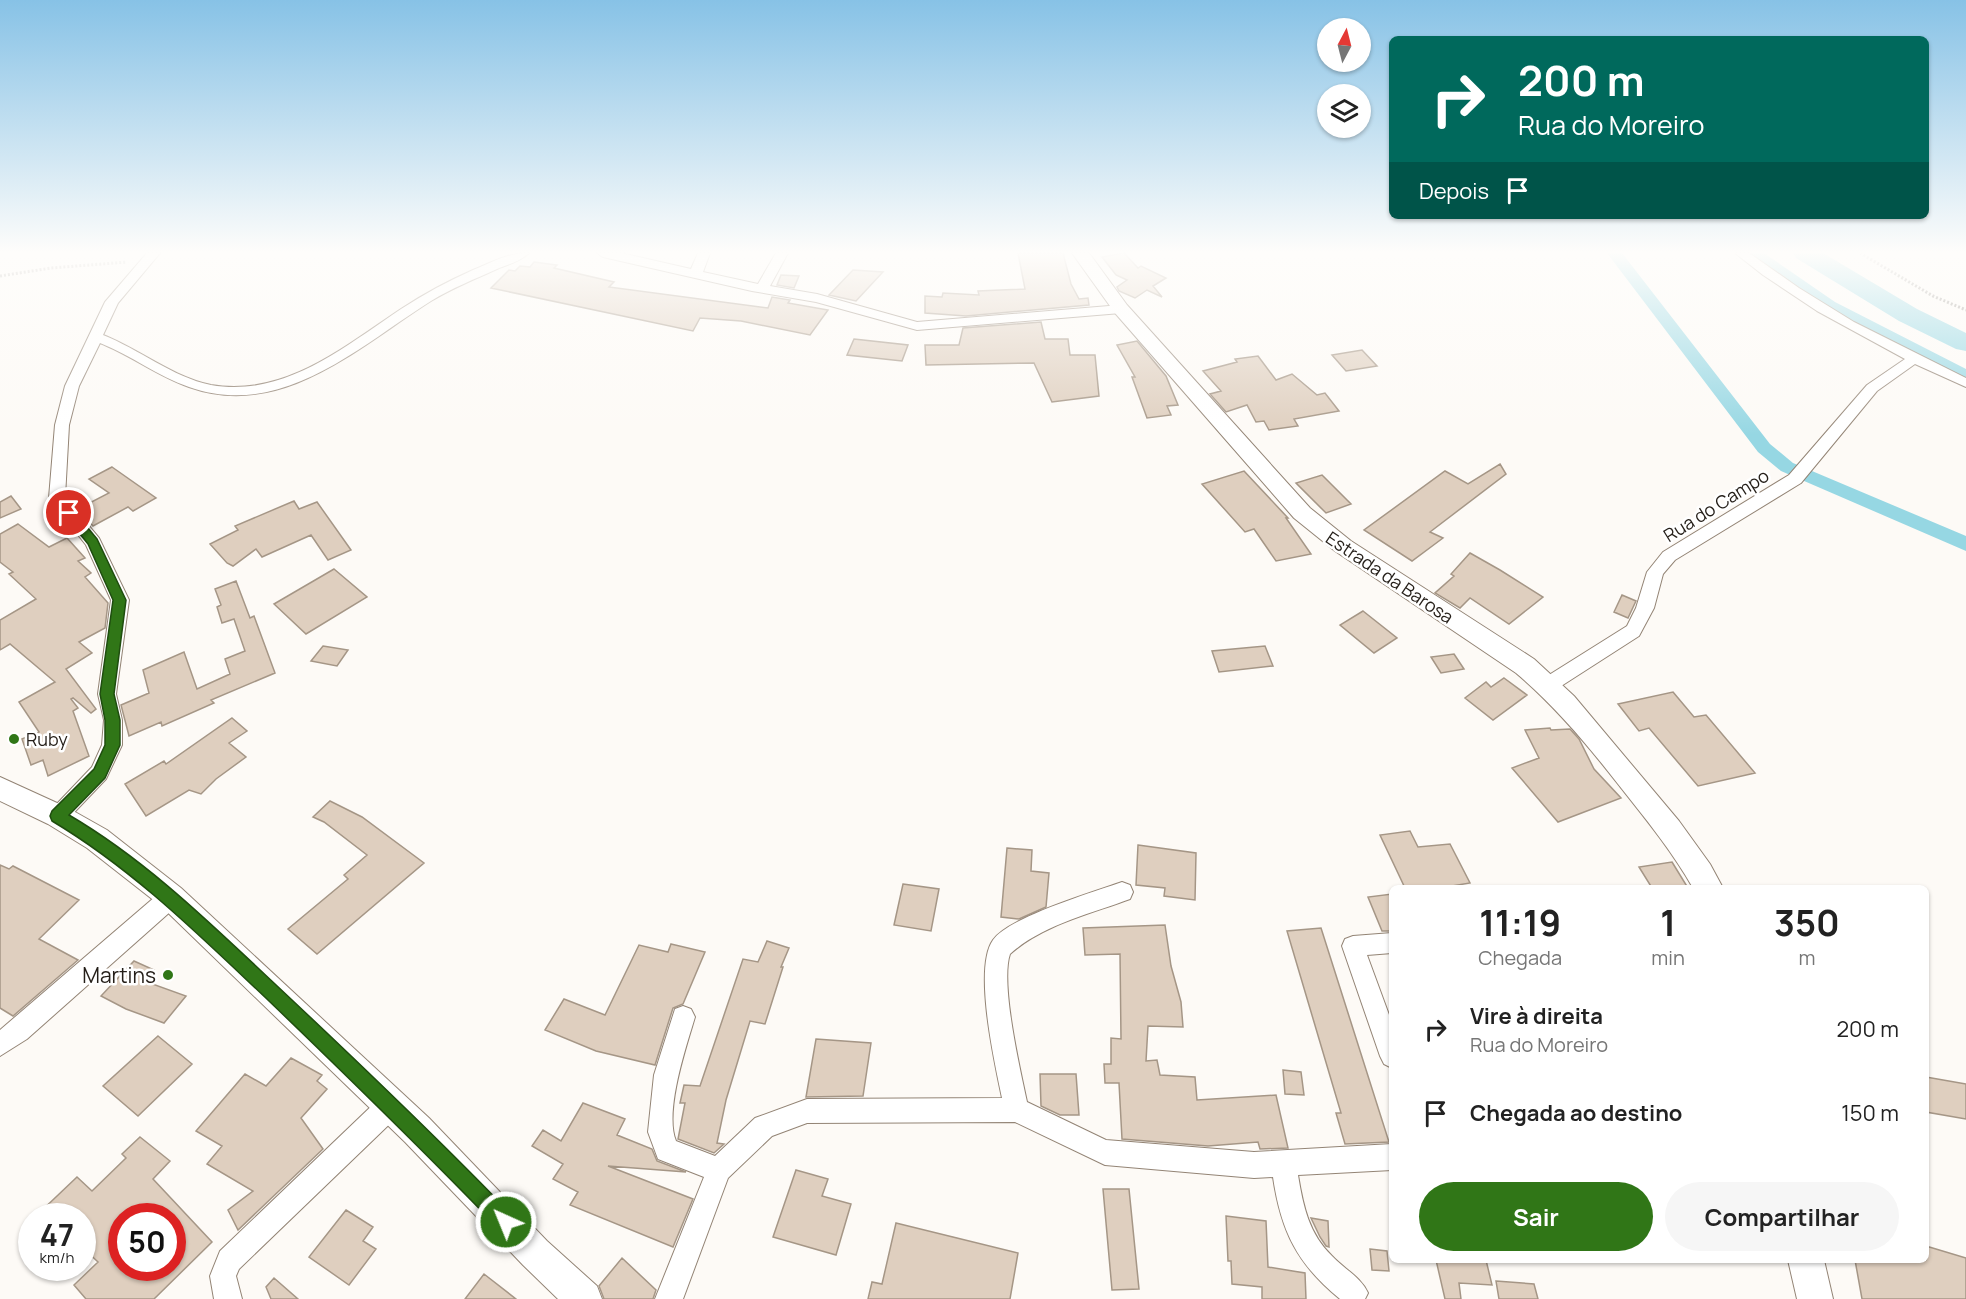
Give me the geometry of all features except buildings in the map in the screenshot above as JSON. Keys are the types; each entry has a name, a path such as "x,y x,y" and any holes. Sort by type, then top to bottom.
{"street":[{"path":"58,816 99,773 112,745 113,720 107,694 120,600 93,542 57,498 62,425 72,386 106,314"},
{"path":"95,336 119,344 144,362 185,383 213,390 251,391 270,388 312,371 404,314"},
{"path":"873,314 917,326 1066,314"},
{"name":"Estrada da Barosa","path":"1125,314 1308,519 1343,546 1525,666 1548,685 1600,742 1658,813 1707,885"},
{"path":"1830,314 1914,359 1966,383"},
{"name":"Rua do Campo","path":"1548,685 1633,631 1645,608 1656,572 1669,556 1799,474 1872,388 1914,359"},
{"path":"0,788 58,816 97,839 171,897 417,1130 535,1253 584,1299"},
{"path":"1016,1110 996,988 995,962 1000,948 1015,934 1122,892"},
{"path":"0,1044 19,1031 171,897"},
{"path":"1389,943 1353,946 1389,1048"},
{"path":"683,1017 666,1075 660,1132 668,1150 719,1170"},
{"path":"228,1299 223,1276 229,1260 390,1106"},
{"path":"669,1299 719,1170 764,1127 807,1112 1016,1110 1105,1152 1254,1165 1389,1157"},
{"path":"1284,1163 1289,1203 1296,1230 1308,1252 1329,1275 1354,1293"},
{"path":"1807,1263 1815,1299"}],"waterway":[{"path":"1661,314 1764,448 1787,467 1966,544"},
{"path":"1846,314 1966,375"},
{"path":"1906,314 1966,343"}],"place":[{"name":"Ruby","path":"14,739"},
{"name":"Martins","path":"168,975"}],"route":[{"path":"69,513 93,542 120,600 107,694 113,720 112,745 99,773 58,816 97,839 171,897 417,1130 506,1222"}]}
